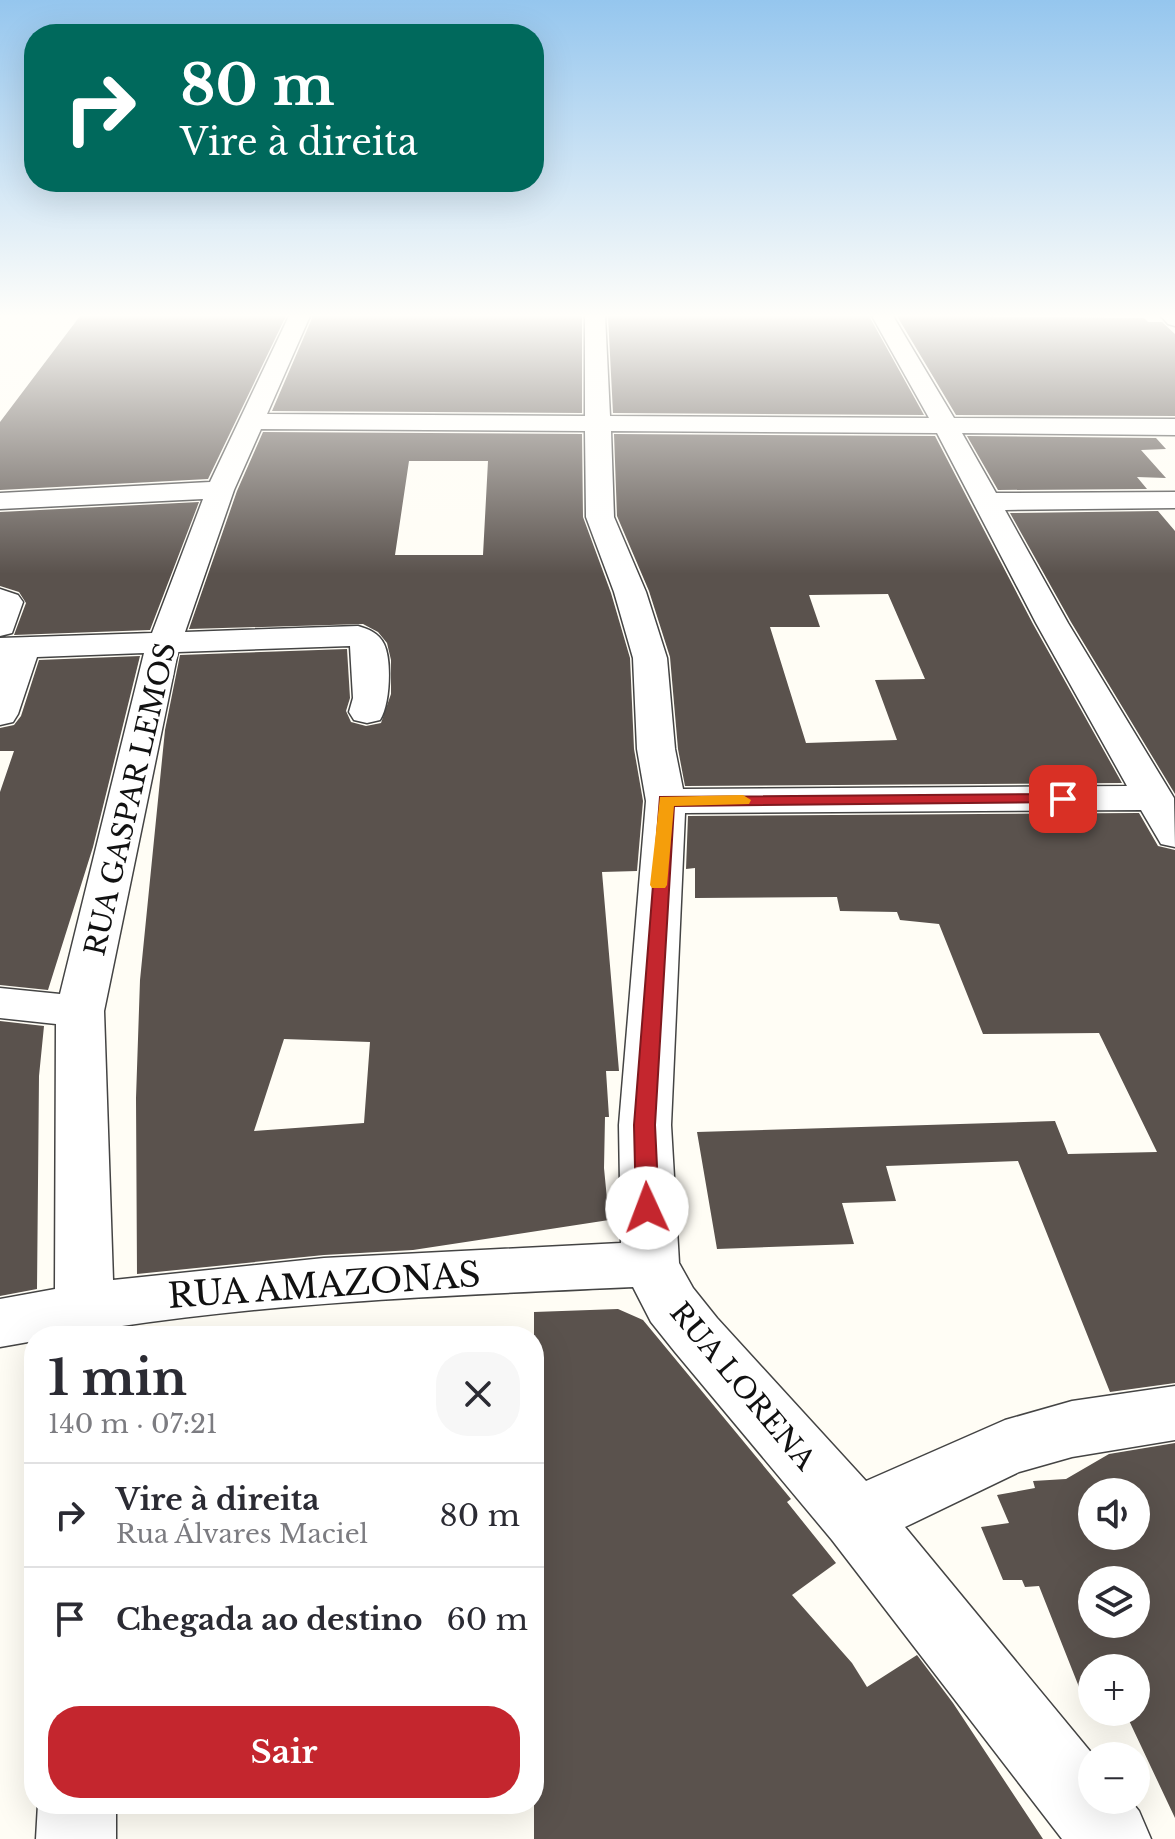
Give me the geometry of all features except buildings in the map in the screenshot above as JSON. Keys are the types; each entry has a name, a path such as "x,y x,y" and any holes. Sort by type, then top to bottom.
{"street":[{"name":"RUA GASPAR LEMOS","path":"85,1321 80,1011 165,642 220,490 262,402"},
{"name":"RUA LORENA","path":"597,402 600,517 630,592 650,658 656,749 666,801 645,1125 650,1264 672,1305 696,1335 856,1518 1111,1839"},
{"path":"932,402 1052,623 1175,835"},
{"path":"254,421 944,423 1175,427"},
{"path":"1147,427 1175,456"},
{"path":"0,501 220,490"},
{"path":"987,502 1110,512 1175,500"},
{"path":"0,599 7,602 8,640 0,714"},
{"path":"8,640 165,642 358,636 369,646 371,698 367,712"},
{"path":"666,801 1154,798"},
{"path":"0,1003 80,1011"},
{"name":"RUA AMAZONAS","path":"0,1323 85,1321 329,1279 650,1264"},
{"path":"856,1518 1005,1448 1072,1429 1175,1413"},
{"path":"76,1839 77,1814"}],"slow traffic":[{"path":"659,885 666,801 743,800"}],"route":[{"path":"647,1208 645,1125 666,801 1063,799"}]}
